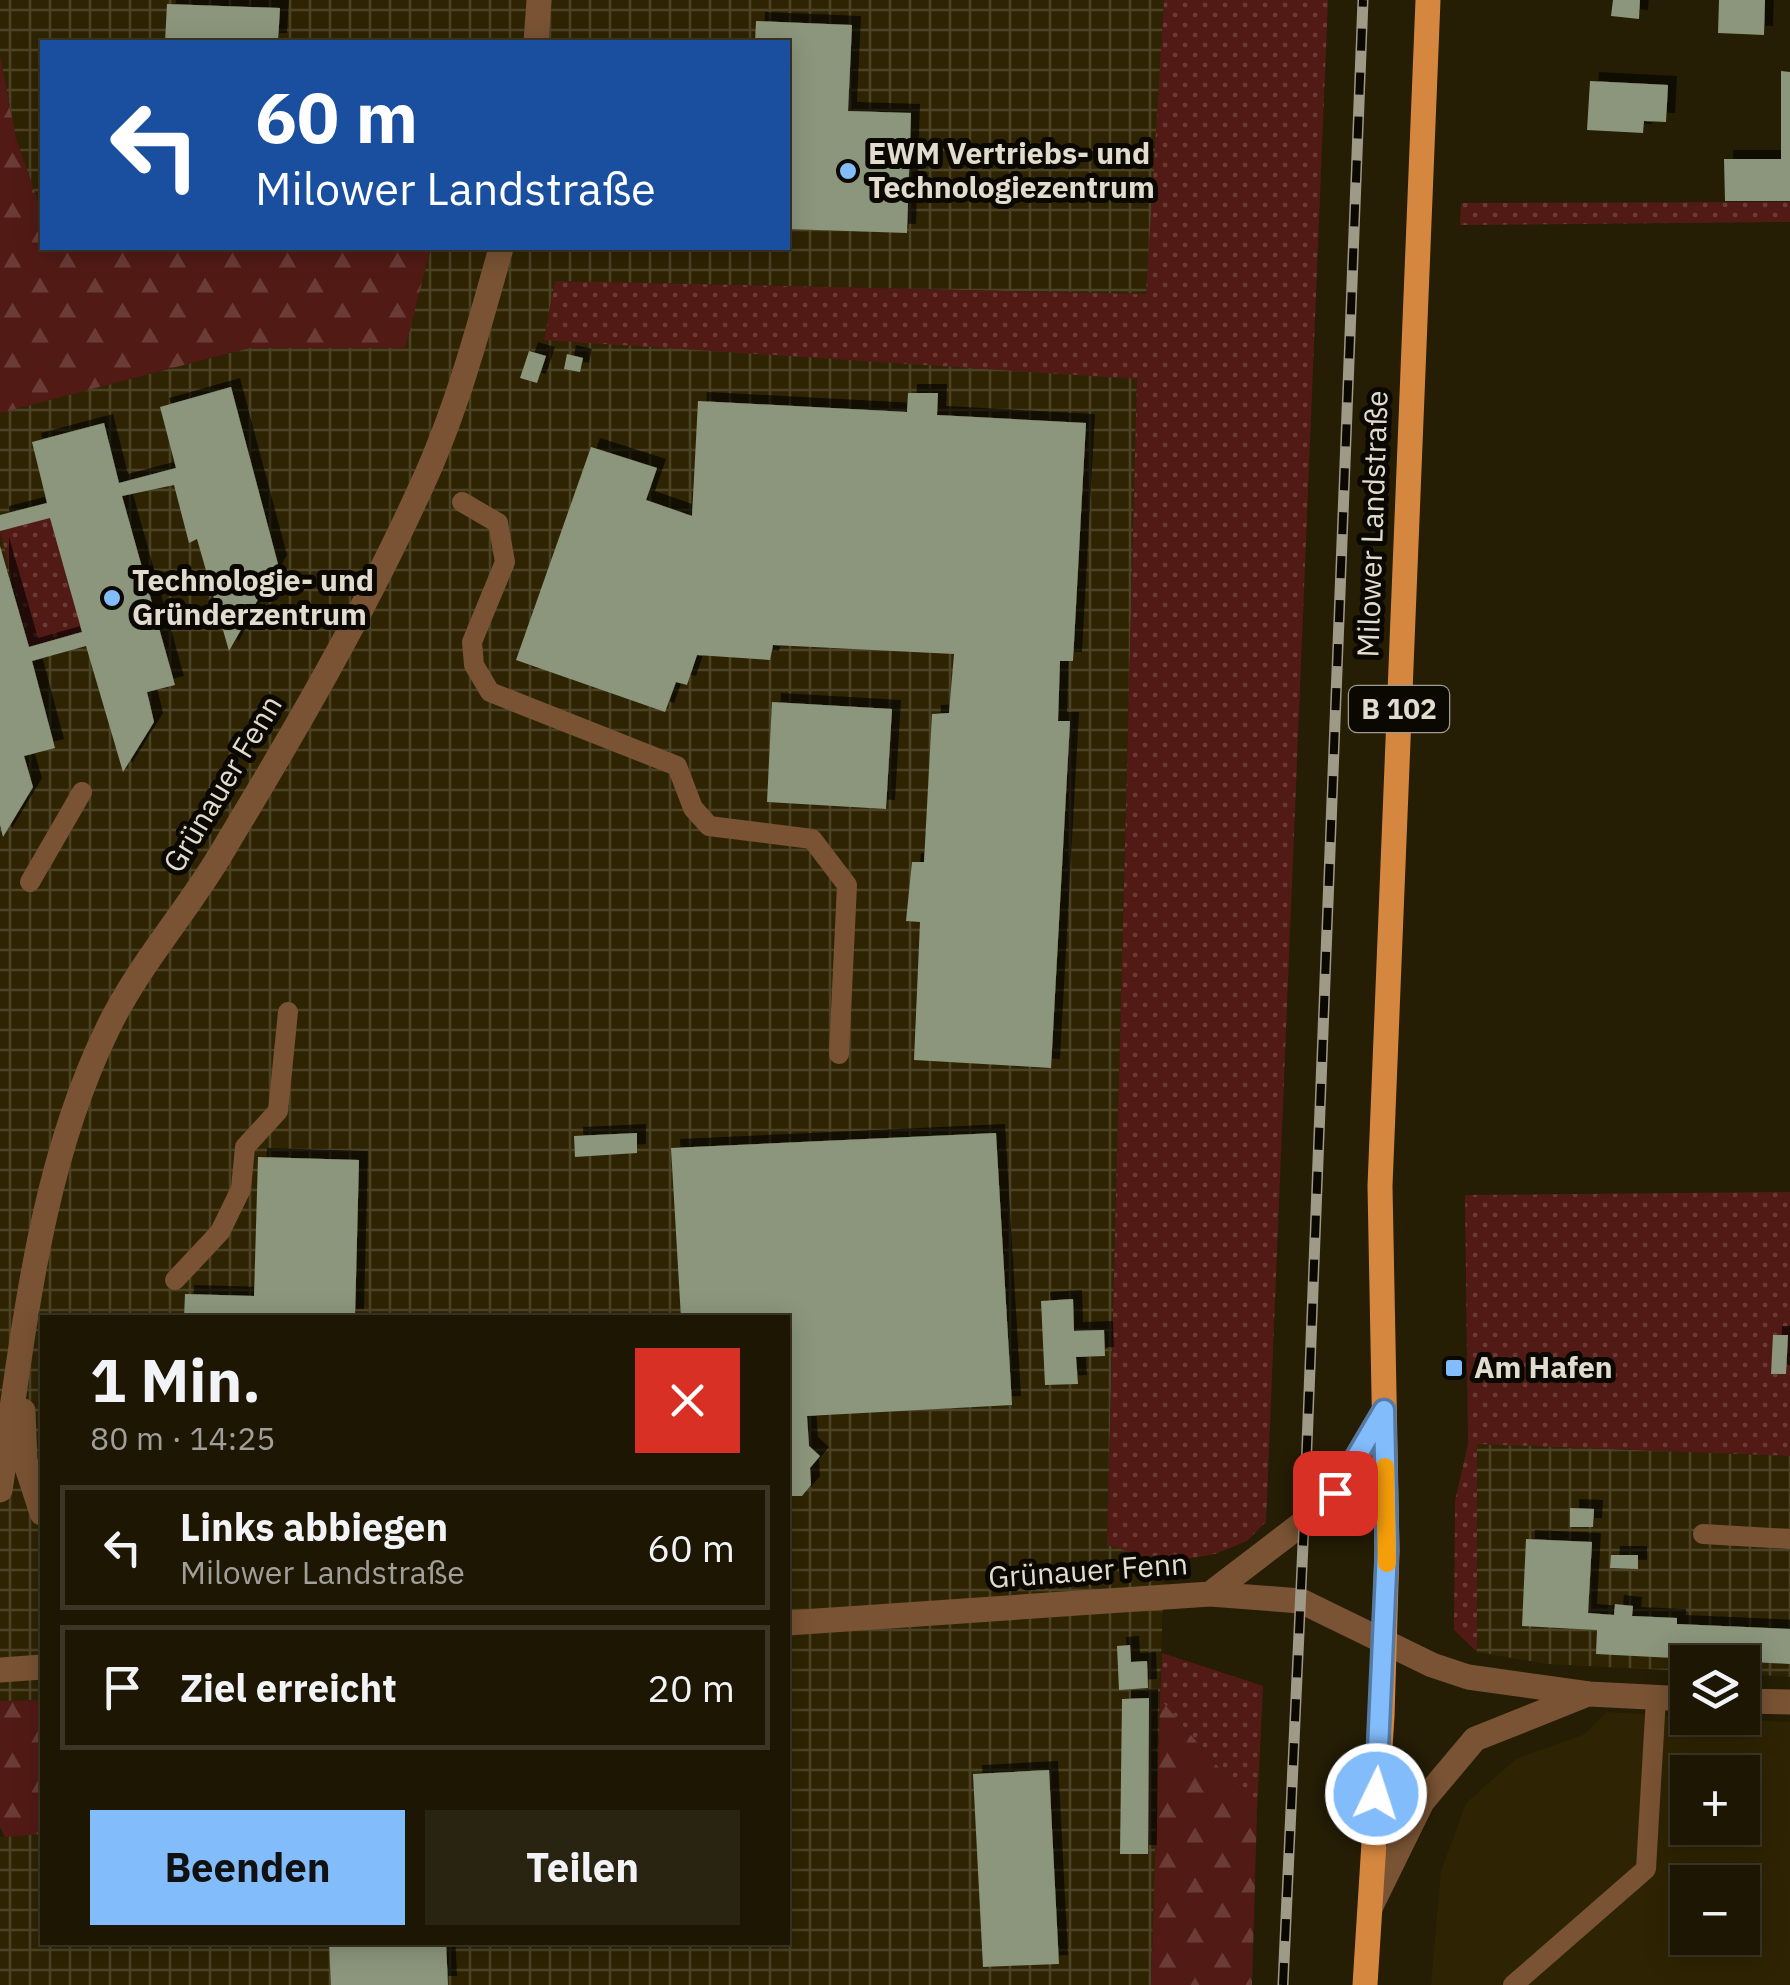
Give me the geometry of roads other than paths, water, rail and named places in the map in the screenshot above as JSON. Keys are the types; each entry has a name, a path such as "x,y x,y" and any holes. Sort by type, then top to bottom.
{"main road":[{"name":"Milower Landstraße","path":"1366,1985 1387,1550 1380,1186 1428,0"}],"street":[{"path":"536,40 539,0"},
{"name":"Grünauer Fenn","path":"0,1490 27,1299 61,1152 107,1029 128,989 216,862 316,694 423,484 451,411 500,250"},
{"name":"Grünauer Fenn","path":"20,1356 26,1461 40,1506"},
{"name":"Milower Landstraße","path":"1210,1594 1304,1522 1335,1493 1384,1410"},
{"name":"Grünauer Fenn","path":"790,1623 1210,1594 1301,1601 1384,1643"},
{"path":"1384,1643 1432,1666 1468,1677 1589,1694 1670,1698"},
{"path":"0,1670 40,1666"},
{"name":"Milower Landstraße","path":"1369,1910 1422,1802 1475,1739 1589,1694"},
{"path":"1760,1701 1790,1702"}],"lane":[{"path":"462,502 498,523 505,562 472,642 474,665 490,692 678,766 694,808 709,826 812,839 847,886 839,1054"},
{"path":"30,882 82,792"},
{"path":"174,1280 220,1232 241,1190 245,1147 278,1111 288,1012"},
{"path":"1702,1534 1790,1539"},
{"path":"1513,1985 1646,1869 1656,1698"}],"railway":[{"path":"1283,1985 1363,0"}],"place":[{"name":"EWM Vertriebs- und Technologiezentrum","path":"848,171"},
{"name":"Technologie- und Gründerzentrum","path":"112,598"},
{"name":"Am Hafen","path":"1454,1368"}]}
